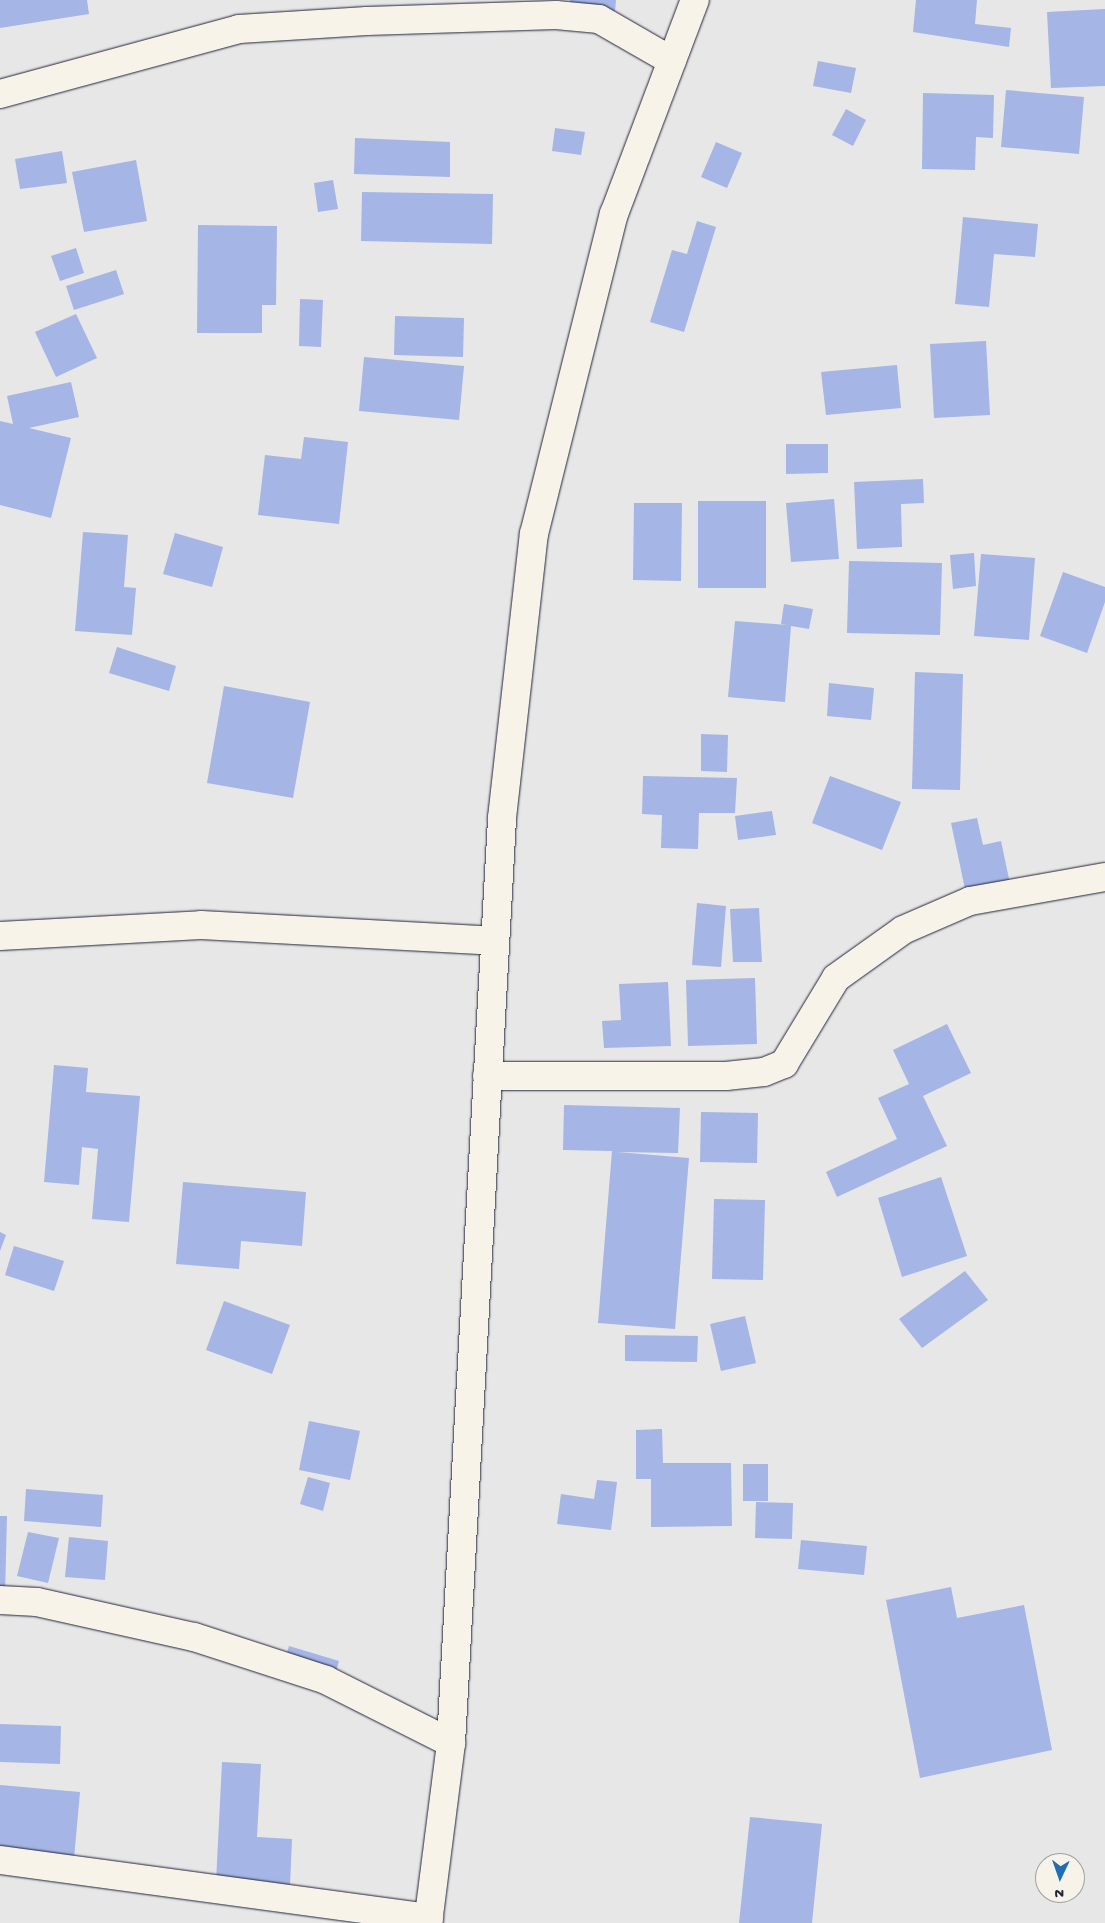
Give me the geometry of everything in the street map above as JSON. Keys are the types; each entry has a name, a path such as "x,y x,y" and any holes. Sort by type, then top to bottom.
{"street":[{"path":"0,1860 428,1921 451,1743 502,818 534,534 614,214 694,0"},
{"path":"0,94 238,29 366,21 556,15 599,19 672,61"},
{"path":"487,1076 726,1076 764,1072 784,1064 836,978 903,930 970,901 1105,877"},
{"path":"0,936 201,925 494,941"},
{"path":"0,1600 37,1602 194,1637 326,1680 451,1743"}],"building":[{"path":"0,0 87,0 89,14 0,28"},
{"path":"570,0 616,0 615,11 570,10"},
{"path":"916,0 977,0 975,24 1011,28 1009,47 913,32"},
{"path":"1105,9 1105,86 1051,88 1047,12"},
{"path":"818,61 856,68 851,93 813,86"},
{"path":"1006,90 1084,97 1079,154 1001,147"},
{"path":"923,93 994,95 993,138 976,137 975,170 922,169"},
{"path":"846,109 866,120 853,146 832,135"},
{"path":"555,128 585,132 581,155 552,151"},
{"path":"355,138 450,142 450,177 354,174"},
{"path":"716,142 742,153 727,188 701,177"},
{"path":"62,151 67,183 20,189 15,159"},
{"path":"136,160 147,221 84,232 72,172"},
{"path":"333,180 338,209 318,212 314,183"},
{"path":"362,192 493,194 492,244 361,241"},
{"path":"963,217 1038,224 1035,257 994,254 989,307 955,304"},
{"path":"697,221 716,227 684,332 650,322 672,250 687,254"},
{"path":"198,225 277,226 276,305 262,305 262,333 197,333"},
{"path":"76,248 84,273 60,281 51,256"},
{"path":"116,270 124,294 74,310 66,286"},
{"path":"300,299 323,300 321,347 299,346"},
{"path":"76,314 97,358 56,377 35,332"},
{"path":"395,316 464,318 463,357 394,355"},
{"path":"986,341 990,415 934,418 930,344"},
{"path":"364,357 464,366 459,420 359,411"},
{"path":"897,365 901,408 826,415 821,372"},
{"path":"71,382 79,417 29,428 71,438 51,518 0,505 0,421 13,424 7,396"},
{"path":"304,437 348,442 339,524 258,515 265,455 301,459"},
{"path":"786,444 828,444 828,473 786,474"},
{"path":"923,479 924,503 901,504 902,547 857,549 854,482"},
{"path":"834,499 839,559 791,562 786,503"},
{"path":"698,501 766,501 766,588 698,588"},
{"path":"634,503 682,503 681,581 633,580"},
{"path":"83,532 128,535 124,587 136,588 132,635 75,631"},
{"path":"175,533 223,547 212,587 163,574"},
{"path":"974,553 976,586 953,589 950,555"},
{"path":"981,554 1035,558 1029,640 974,636"},
{"path":"849,561 942,563 940,635 847,633"},
{"path":"1063,572 1105,587 1105,602 1087,653 1040,636"},
{"path":"784,604 813,609 809,629 791,626 785,702 728,697 735,621 787,625 781,624"},
{"path":"117,647 176,666 169,691 109,673"},
{"path":"915,672 963,674 960,790 912,789"},
{"path":"829,683 874,688 871,720 827,716"},
{"path":"224,686 310,702 293,798 207,783"},
{"path":"701,734 728,735 727,772 701,771"},
{"path":"643,776 737,778 735,813 699,813 698,849 661,848 662,815 642,814"},
{"path":"830,776 901,802 882,850 812,823"},
{"path":"772,811 776,835 738,840 735,816"},
{"path":"977,818 983,845 1001,841 1012,893 968,903 951,823"},
{"path":"697,903 726,906 721,967 692,965"},
{"path":"759,908 762,962 733,962 730,909"},
{"path":"755,978 757,1044 688,1046 686,980"},
{"path":"668,982 671,1046 604,1048 602,1021 621,1020 619,984"},
{"path":"947,1024 971,1073 923,1096 947,1146 837,1197 826,1172 897,1139 878,1098 909,1084 893,1050"},
{"path":"54,1065 88,1068 86,1092 140,1096 129,1222 92,1219 98,1149 82,1147 79,1185 44,1182"},
{"path":"564,1105 680,1108 678,1153 617,1152 689,1158 675,1329 598,1323 612,1151 563,1150"},
{"path":"701,1112 758,1113 757,1163 700,1162"},
{"path":"941,1177 967,1256 902,1277 878,1198"},
{"path":"183,1182 306,1192 302,1246 241,1241 239,1269 176,1264"},
{"path":"714,1199 765,1200 763,1280 712,1279"},
{"path":"0,1232 6,1235 0,1251"},
{"path":"14,1246 64,1261 54,1291 5,1275"},
{"path":"965,1271 988,1300 922,1348 899,1319"},
{"path":"224,1301 290,1325 272,1374 206,1350"},
{"path":"745,1316 756,1363 721,1371 710,1324"},
{"path":"625,1335 698,1336 697,1362 625,1361"},
{"path":"309,1421 360,1431 350,1480 299,1470"},
{"path":"662,1429 663,1463 731,1463 732,1526 651,1527 651,1479 636,1479 636,1430"},
{"path":"743,1464 768,1464 768,1501 743,1501"},
{"path":"308,1477 330,1483 323,1511 300,1504"},
{"path":"597,1480 617,1482 611,1530 557,1524 561,1494 594,1499"},
{"path":"26,1489 103,1495 101,1527 24,1521"},
{"path":"756,1502 793,1503 792,1539 755,1538"},
{"path":"0,1516 7,1516 5,1594 0,1594"},
{"path":"28,1532 59,1538 48,1583 17,1576"},
{"path":"69,1537 108,1541 105,1580 65,1577"},
{"path":"801,1540 867,1546 864,1575 798,1569"},
{"path":"951,1587 957,1618 1024,1605 1052,1750 920,1778 886,1600"},
{"path":"289,1646 339,1661 332,1687 281,1672"},
{"path":"0,1724 61,1726 60,1764 0,1762"},
{"path":"222,1762 261,1764 257,1837 292,1839 290,1886 216,1882"},
{"path":"0,1785 80,1792 73,1870 0,1864"},
{"path":"750,1817 822,1824 812,1923 739,1923"}]}
